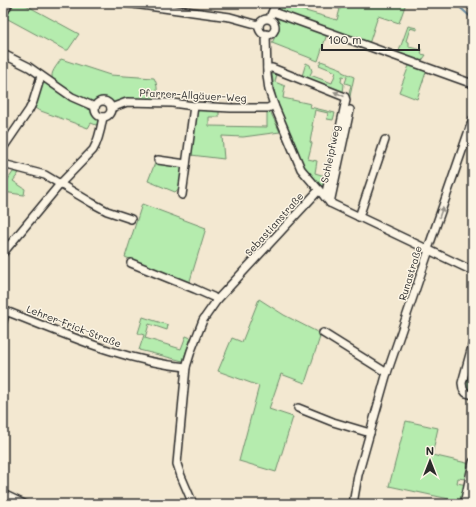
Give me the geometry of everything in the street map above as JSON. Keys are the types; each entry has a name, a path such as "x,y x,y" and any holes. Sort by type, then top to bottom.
{"main road":[{"path":"3,11 7,3"}],"street":[{"path":"126,3 224,16 259,25"},
{"path":"266,34 261,32 259,25 263,19 268,18 273,12 276,3"},
{"path":"468,3 473,6"},
{"path":"273,12 473,84"},
{"name":"Sebastianstraße","path":"194,504 177,464 186,367 203,320 217,300 319,190 301,169 274,105 266,68 266,34 271,34 275,28 274,23 268,18"},
{"path":"3,54 29,67 72,97 95,107"},
{"path":"266,68 272,68 345,97 346,100 325,197"},
{"path":"3,148 29,110 41,76"},
{"path":"104,101 108,103 111,108 108,115 103,117 96,113 95,107 98,102 104,101"},
{"name":"Pfarrer-Allgäuer-Weg","path":"111,108 127,102 252,108 268,108 274,105"},
{"path":"182,195 194,106"},
{"name":"Schleipfweg","path":"330,203 350,110"},
{"path":"3,253 61,183 93,150 102,125 103,117"},
{"name":"Runastraße","path":"353,504 358,475 387,373 473,119"},
{"path":"359,217 386,140"},
{"path":"158,160 186,164"},
{"path":"3,164 45,175 107,211 131,219"},
{"name":"Schleipfweg","path":"319,190 330,203 473,271"},
{"path":"131,263 195,289 217,300"},
{"path":"3,321 5,310"},
{"name":"Lehrer-Frick-Straße","path":"5,310 112,352 162,364 186,367"},
{"path":"323,333 387,373"},
{"path":"473,343 463,377 462,389 466,393 473,395"},
{"path":"298,408 333,422 370,433"},
{"path":"464,504 473,462"},
{"path":"3,494 24,504"}],"green space":[{"path":"14,3 22,3 79,34 68,50 65,50 6,18"},
{"path":"332,3 406,3 399,23 378,16 369,44 279,10 281,4 337,20 340,9 331,7"},
{"path":"276,17 327,34 318,61 272,43 279,28"},
{"path":"408,26 417,28 417,30 410,28 406,41 409,42 409,47 422,50 421,54 426,55 421,62 398,54"},
{"path":"61,59 110,75 154,78 157,89 155,100 112,106 107,100 99,99 94,103 74,96 53,80 52,75"},
{"path":"321,61 342,69 342,72 354,77 330,193 328,193 351,85 345,83 347,77 342,76 341,82 344,84 343,93 302,76 306,63 310,65 312,71 310,75 332,83 336,72 319,65"},
{"path":"410,63 427,69 417,99 399,92"},
{"path":"272,74 277,74 275,82 285,86 283,98 311,104 310,107 335,113 333,120 327,119 328,113 315,110 312,126 310,142 312,143 308,159 317,161 315,173 325,176 322,190 303,164 276,102"},
{"path":"44,81 93,108 96,115 99,117 99,124 96,125 91,123 88,128 35,108 41,83"},
{"path":"197,109 219,110 219,117 209,117 209,126 267,127 267,113 270,111 280,132 243,137 222,136 224,159 191,155"},
{"path":"155,163 182,166 181,187 175,192 148,181"},
{"path":"13,172 19,173 13,181 25,189 24,195 3,192 3,183 5,184"},
{"path":"142,204 206,228 189,284 125,257"},
{"path":"259,299 284,315 321,334 305,383 281,374 269,409 293,417 276,472 239,461 259,386 218,371 232,338 242,342"},
{"path":"143,317 168,325 167,330 149,324 145,338 181,349 186,336 191,338 183,361 139,350 144,335 138,333"},
{"path":"469,367 473,368 473,392 464,385"},
{"path":"406,421 438,428 432,455 471,464 468,478 458,478 457,483 467,485 463,502 389,486"}],"waterway":[{"path":"455,3 473,19"}]}
